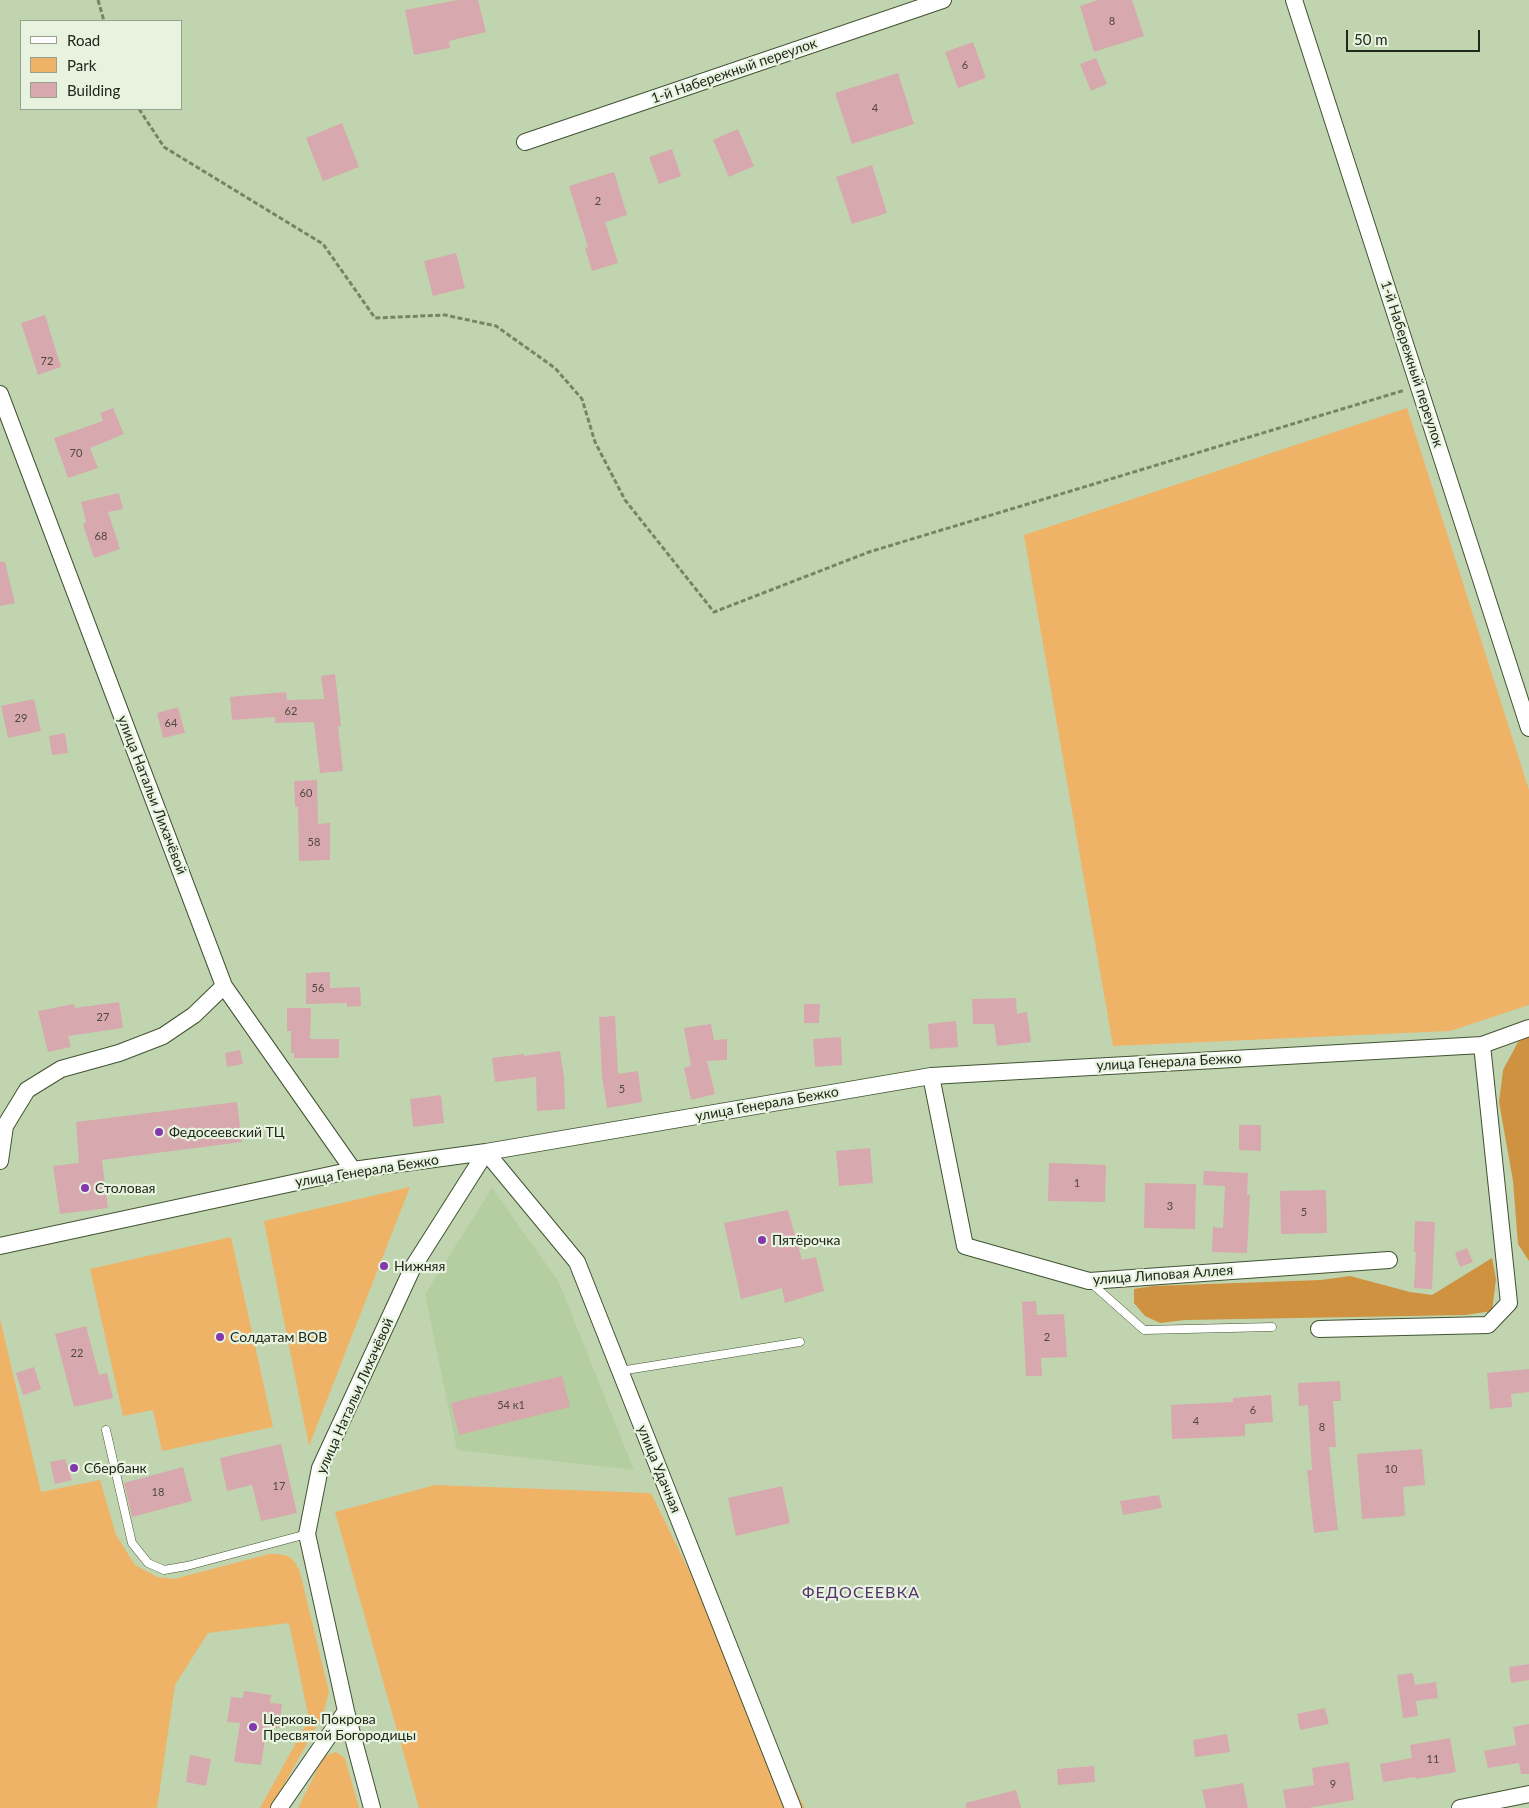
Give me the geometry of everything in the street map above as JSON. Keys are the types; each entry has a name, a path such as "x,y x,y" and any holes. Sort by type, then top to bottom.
{"street":[{"name":"1-й Набережный переулок","path":"525,142 943,0"},
{"name":"1-й Набережный переулок","path":"1294,0 1420,385 1529,728"},
{"name":"улица Натальи Лихачёвой","path":"0,394 224,986 353,1170"},
{"path":"0,1160 5,1126 27,1090 61,1070 119,1053 163,1036 194,1014 224,986"},
{"name":"улица Генерала Бежко","path":"4,1240 353,1170 486,1152 931,1076 1482,1045 1529,1028"},
{"path":"1319,1329 1488,1325 1509,1303 1482,1045"},
{"name":"улица Липовая Аллея","path":"931,1076 965,1246 1089,1281 1389,1260"},
{"name":"улица Натальи Лихачёвой","path":"372,1808 346,1711 307,1534 320,1468 413,1267 486,1152"},
{"name":"улица Удачная","path":"486,1152 577,1262 793,1808"},
{"path":"279,1808 346,1711"},
{"path":"1460,1808 1529,1794"}],"lane":[{"path":"1089,1281 1144,1330 1272,1327"},
{"path":"620,1371 800,1342"},
{"path":"106,1430 132,1542 148,1563 164,1570 187,1566 307,1534"}],"path":[{"path":"98,0 104,20"},
{"path":"140,110 164,147 323,244 375,318 445,315 496,326 555,368 582,399 595,442 624,500 714,612 869,552 1420,385"}],"shaded area":[{"path":"1529,1037 1529,1261 1518,1244 1513,1181 1499,1102 1503,1070 1518,1042"},
{"path":"492,1188 559,1282 634,1470 457,1450 425,1294"},
{"path":"1492,1258 1496,1279 1492,1311 1466,1315 1185,1320 1160,1323 1145,1316 1134,1303 1134,1289 1153,1286 1321,1280 1350,1276 1410,1292 1432,1295"}],"green space":[{"path":"1407,408 1529,790 1529,1005 1450,1031 1113,1046 1024,535"},
{"path":"410,1187 309,1446 264,1221"},
{"path":"231,1237 273,1427 162,1451 153,1410 123,1416 90,1269"},
{"path":"0,1319 41,1492 100,1480 116,1535 135,1565 157,1577 174,1579 269,1554 285,1555 292,1559 297,1566 329,1692 323,1715 271,1808 260,1808 309,1719 289,1623 208,1633 175,1685 157,1808 0,1808"},
{"path":"435,1485 651,1493 805,1808 419,1808 335,1512"},
{"path":"336,1752 345,1758 359,1808 298,1808 324,1756"}],"building":[{"path":"458,0 478,0 486,32 449,41 450,48 414,55 405,10"},
{"path":"1098,0 1132,0 1144,36 1094,52 1080,6"},
{"path":"973,42 986,78 958,88 945,52"},
{"path":"1096,58 1107,84 1091,91 1080,64"},
{"path":"898,73 914,124 852,144 835,93"},
{"path":"342,123 359,167 323,181 306,138"},
{"path":"738,129 754,166 729,177 713,140"},
{"path":"672,149 681,176 659,184 649,157"},
{"path":"872,165 887,213 852,224 836,177"},
{"path":"614,172 627,215 605,222 618,263 592,271 585,248 588,247 569,186"},
{"path":"456,253 465,288 433,296 424,261"},
{"path":"45,315 61,367 38,375 21,323"},
{"path":"113,408 124,434 90,448 98,468 68,478 54,438 103,421 100,413"},
{"path":"119,493 123,509 108,512 120,549 94,558 83,524 86,522 81,502"},
{"path":"0,562 5,562 15,603 0,606"},
{"path":"335,674 341,726 338,726 343,771 320,773 314,722 275,723 275,717 232,720 230,697 286,692 287,700 324,699 321,676"},
{"path":"34,699 41,731 8,738 1,706"},
{"path":"178,707 185,733 163,738 157,713"},
{"path":"65,733 68,753 52,755 49,736"},
{"path":"317,780 318,824 330,823 330,860 299,861 298,807 295,807 294,781"},
{"path":"330,972 330,988 360,987 361,1006 347,1007 347,1003 306,1004 306,973"},
{"path":"1016,998 1017,1014 1027,1012 1031,1042 997,1046 994,1024 973,1024 972,999"},
{"path":"119,1002 123,1028 68,1036 71,1047 48,1052 38,1011 74,1004 75,1008"},
{"path":"804,1004 820,1004 819,1023 804,1023"},
{"path":"287,1008 311,1008 310,1039 339,1039 339,1058 294,1058 294,1053 291,1053 291,1031 287,1031"},
{"path":"615,1016 618,1074 638,1071 642,1102 607,1108 602,1076 599,1017"},
{"path":"956,1021 958,1047 930,1049 928,1024"},
{"path":"711,1024 714,1040 727,1039 727,1060 707,1061 715,1094 691,1100 684,1068 691,1066 684,1028"},
{"path":"841,1037 842,1065 815,1067 813,1039"},
{"path":"240,1050 243,1064 227,1067 225,1053"},
{"path":"560,1051 564,1077 565,1109 537,1111 536,1077 495,1082 492,1058"},
{"path":"441,1095 444,1123 413,1127 410,1099"},
{"name":"Федосеевский ТЦ","path":"237,1102 242,1142 102,1160 108,1208 60,1214 53,1166 79,1163 76,1122"},
{"path":"1239,1125 1261,1125 1261,1151 1239,1150"},
{"path":"870,1148 873,1183 839,1186 836,1151"},
{"path":"1049,1163 1106,1165 1105,1202 1048,1201"},
{"path":"1204,1171 1248,1173 1247,1195 1250,1195 1247,1253 1212,1252 1213,1227 1223,1228 1225,1186 1203,1185"},
{"path":"1145,1183 1196,1184 1195,1229 1144,1228"},
{"path":"1326,1190 1327,1233 1281,1234 1280,1191"},
{"name":"Пятёрочка","path":"788,1210 802,1260 816,1257 824,1291 785,1303 782,1288 741,1299 724,1223"},
{"path":"1415,1221 1435,1222 1432,1289 1414,1288"},
{"path":"1467,1248 1473,1262 1460,1267 1455,1253"},
{"path":"1036,1301 1037,1315 1064,1314 1067,1357 1041,1358 1042,1376 1026,1376 1022,1302"},
{"path":"86,1326 99,1375 107,1373 113,1398 74,1407 55,1334"},
{"path":"34,1367 41,1389 23,1395 16,1373"},
{"path":"1529,1369 1529,1392 1511,1394 1512,1407 1490,1409 1487,1373"},
{"path":"562,1376 570,1407 459,1435 451,1403"},
{"path":"1340,1381 1341,1401 1333,1401 1336,1447 1329,1447 1338,1530 1314,1533 1307,1470 1312,1470 1308,1405 1299,1406 1298,1383"},
{"path":"1271,1395 1273,1422 1245,1424 1245,1436 1172,1439 1171,1405 1233,1402 1233,1398"},
{"path":"281,1444 297,1513 261,1521 252,1485 227,1491 220,1458"},
{"path":"1422,1449 1425,1485 1403,1487 1405,1516 1362,1519 1357,1454"},
{"path":"65,1459 72,1480 55,1484 50,1462"},
{"path":"183,1467 192,1501 132,1517 124,1483"},
{"path":"782,1486 790,1523 736,1536 728,1498"},
{"path":"1159,1495 1162,1508 1123,1515 1120,1501"},
{"path":"1529,1664 1529,1680 1511,1683 1509,1667"},
{"path":"1413,1673 1415,1685 1436,1682 1438,1698 1416,1701 1418,1716 1403,1718 1397,1675"},
{"name":"Церковь Покрова Пресвятой Богородицы","path":"244,1691 271,1695 270,1703 282,1704 279,1728 267,1727 261,1765 234,1762 240,1723 227,1722 231,1697 243,1698"},
{"path":"1325,1708 1329,1724 1300,1730 1297,1714"},
{"path":"1529,1724 1529,1774 1521,1774 1519,1763 1488,1768 1484,1751 1516,1745 1513,1727"},
{"path":"1227,1734 1230,1752 1195,1757 1193,1740"},
{"path":"1450,1738 1456,1772 1416,1779 1415,1777 1383,1782 1380,1764 1412,1758 1410,1745"},
{"path":"190,1755 211,1759 206,1786 186,1782"},
{"path":"1349,1762 1354,1800 1308,1808 1286,1808 1283,1790 1314,1785 1312,1768"},
{"path":"1094,1766 1095,1782 1058,1785 1057,1769"},
{"path":"1243,1783 1248,1808 1206,1808 1202,1790"},
{"path":"1016,1790 1021,1808 966,1808 966,1803"}],"place":[{"name":"Федосеевский ТЦ","path":"159,1132"},
{"name":"Столовая","path":"85,1188"},
{"name":"Пятёрочка","path":"762,1240"},
{"name":"Нижняя","path":"384,1266"},
{"name":"Солдатам ВОВ","path":"220,1337"},
{"name":"Сбербанк","path":"74,1468"},
{"name":"Церковь Покрова Пресвятой Богородицы","path":"253,1727"}],"district":[{"name":"ФЕДОСЕЕВКА","path":"861,1593"}]}
